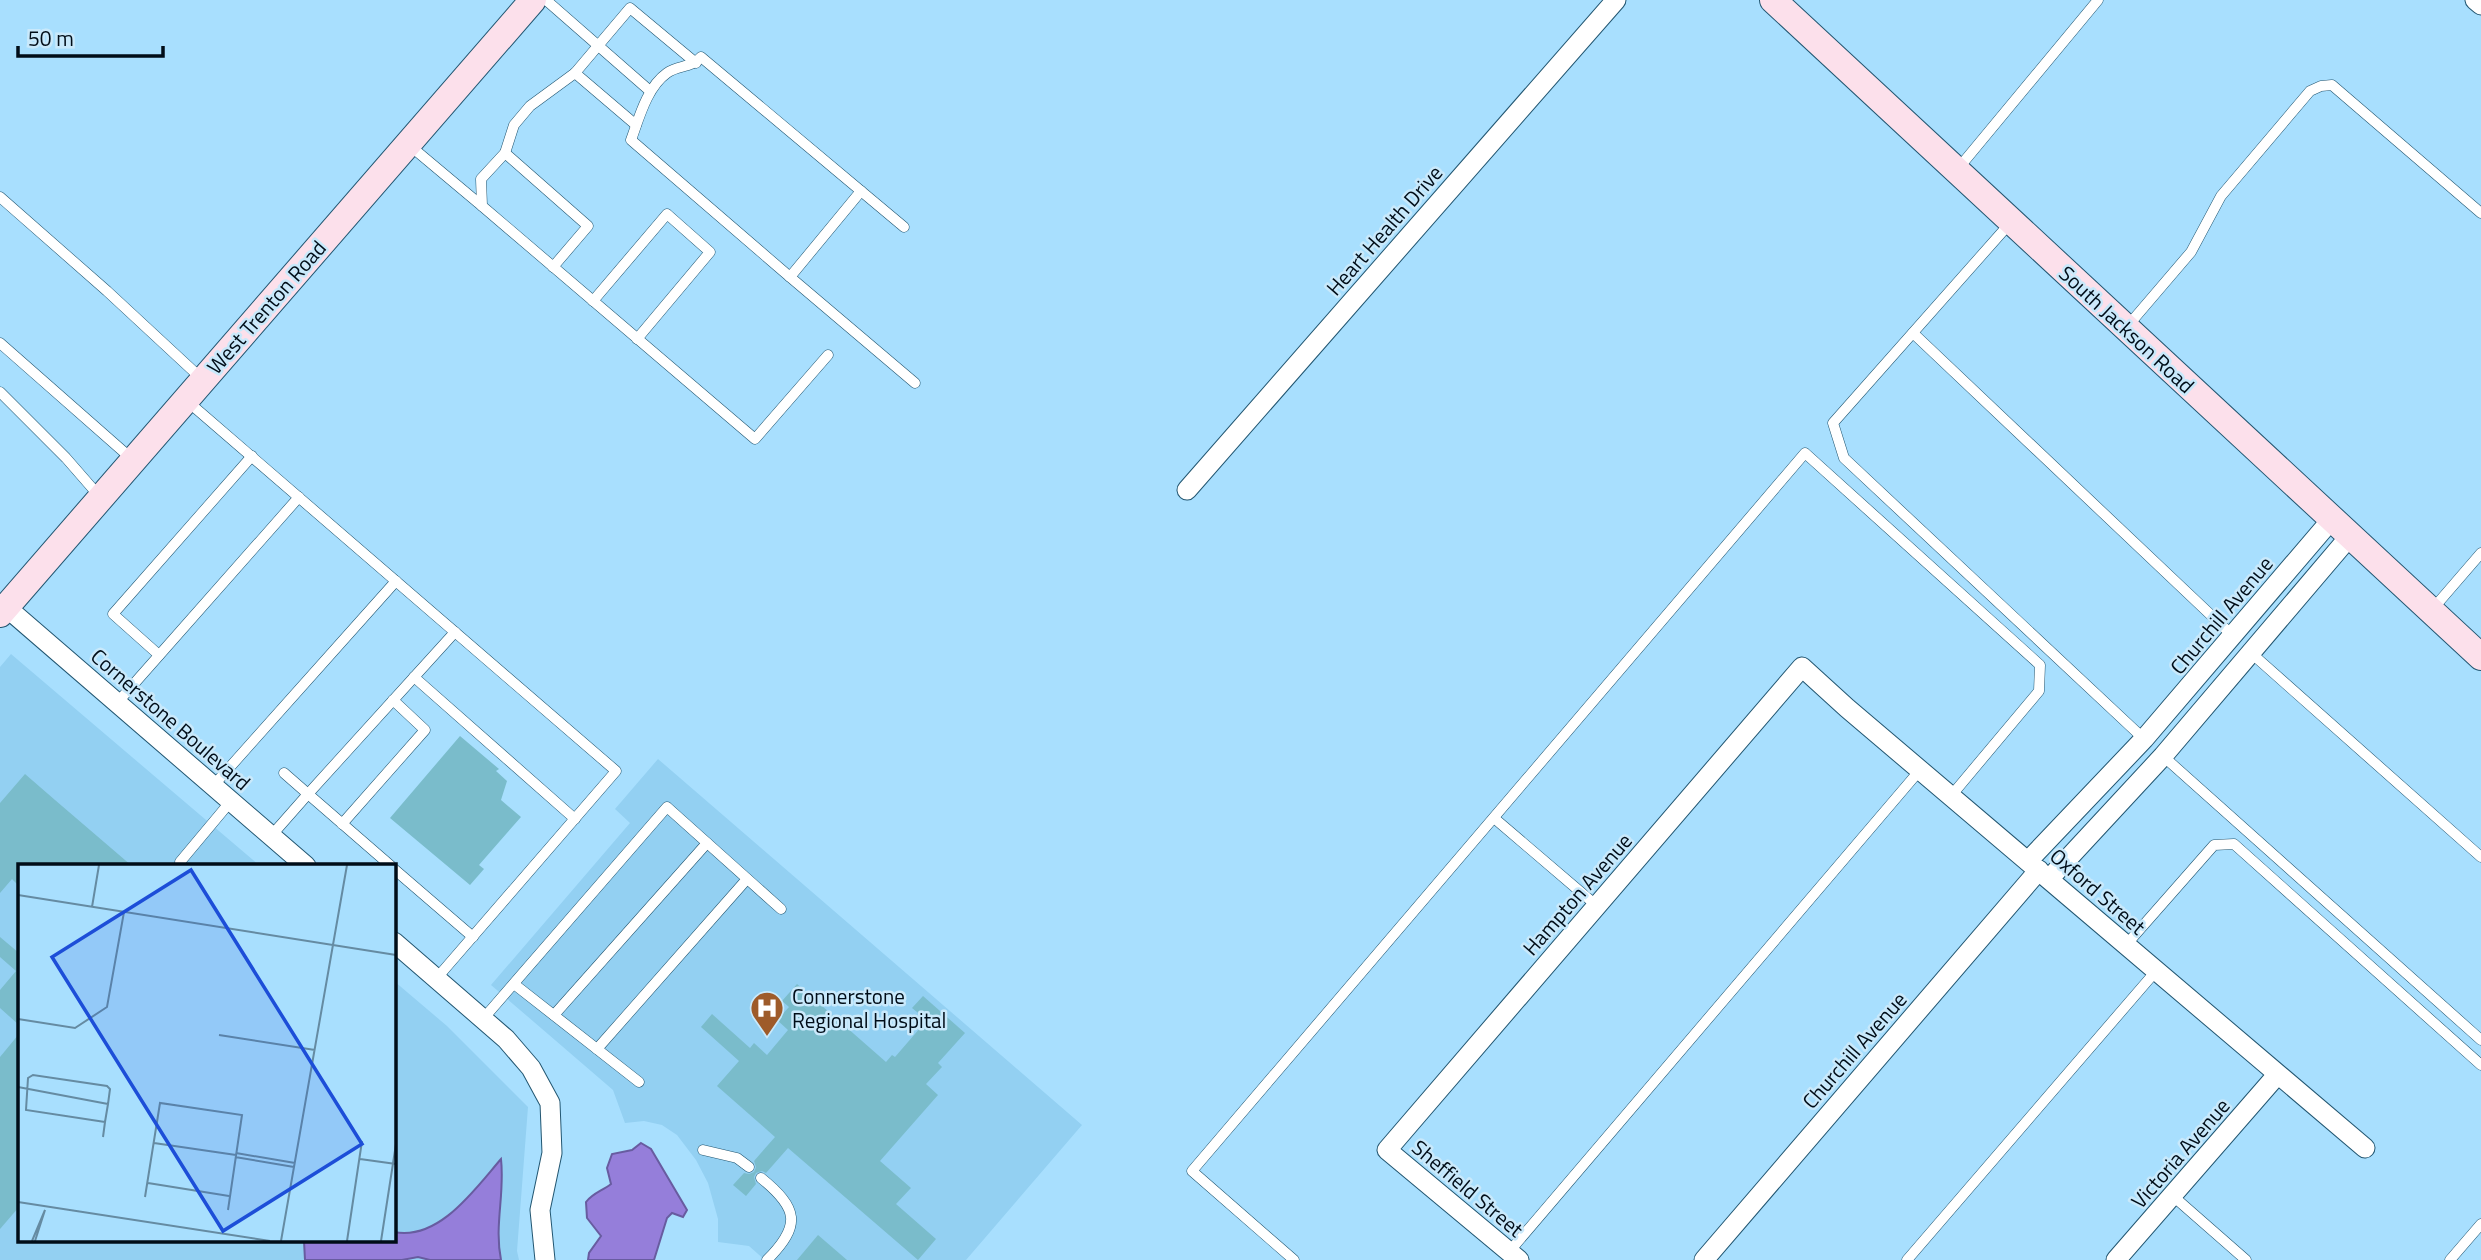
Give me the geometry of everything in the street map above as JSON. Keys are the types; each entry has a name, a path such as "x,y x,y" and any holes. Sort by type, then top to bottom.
{"main road":[{"name":"West Trenton Road","path":"3,610 533,0"},
{"name":"South Jackson Road","path":"1773,0 2481,657"}],"street":[{"name":"Heart Health Drive","path":"1187,490 1616,0"},
{"path":"2475,0 2481,5"},
{"name":"Churchill Avenue","path":"1704,1260 2038,870 2144,739 2233,637 2341,528"},
{"name":"Churchill Avenue","path":"2038,870 2163,756 2250,652 2341,528"},
{"name":"Cornerstone Boulevard","path":"3,610 117,703 304,864"},
{"path":"2233,637 2250,652"},
{"name":"Oxford Street","path":"1802,667 2365,1148"},
{"name":"Hampton Avenue","path":"1387,1150 1802,667"},
{"path":"2144,739 2163,756"},
{"path":"396,944 506,1039 531,1068 550,1103 552,1153 540,1210 545,1260"},
{"name":"Victoria Avenue","path":"2116,1260 2277,1075"},
{"name":"Sheffield Street","path":"1387,1150 1514,1256"}],"lane":[{"path":"546,0 650,91"},
{"path":"1956,170 2098,0"},
{"path":"482,206 481,179 505,153 514,125 530,106 575,72 630,8 696,63"},
{"path":"904,227 701,57 696,63 668,72 650,91 631,140 915,383"},
{"path":"575,72 636,125"},
{"path":"2126,328 2192,252 2221,196 2310,91 2321,86 2332,85 2481,213"},
{"path":"408,144 755,439 828,355"},
{"path":"505,153 588,226 553,267"},
{"path":"790,276 861,191"},
{"path":"2,203 107,291 203,380"},
{"path":"593,301 667,214 710,253 637,339"},
{"path":"2012,222 1833,423 1844,458 2144,739"},
{"path":"1913,333 2233,637"},
{"path":"0,343 133,460"},
{"path":"0,392 66,458 100,498"},
{"path":"186,400 616,771 436,979"},
{"path":"1294,1260 1192,1171 1805,453 2040,665 2039,691 1951,796"},
{"path":"159,655 113,614 252,456"},
{"path":"117,703 299,497"},
{"path":"2431,611 2481,554"},
{"path":"213,786 396,581"},
{"path":"271,836 455,632"},
{"path":"2250,652 2481,857"},
{"path":"414,677 575,819"},
{"path":"342,824 425,730 393,700"},
{"path":"2163,756 2481,1040"},
{"path":"1514,1256 1920,770"},
{"path":"284,773 389,864"},
{"path":"180,862 231,802"},
{"path":"483,1019 667,807 782,909"},
{"path":"1494,818 1597,906"},
{"path":"554,1015 707,843"},
{"path":"2126,945 2214,845 2234,844 2481,1065"},
{"path":"396,870 473,937"},
{"path":"597,1049 747,879"},
{"path":"1906,1260 2156,971"},
{"path":"514,984 639,1082"},
{"path":"703,1150 737,1158 749,1167"},
{"path":"761,1178 779,1193 790,1207 791,1229 767,1260"},
{"path":"2173,1196 2246,1260"},
{"path":"2450,1260 2481,1223"}],"shaded area":[{"path":"11,654 258,864 18,864 18,1242 396,1242 396,983 447,1026 528,1107 517,1251 519,1260 0,1260 0,667"},
{"name":"Connerstone Regional Hospital","path":"658,759 1082,1125 966,1260 765,1260 749,1246 718,1242 718,1219 708,1183 696,1160 677,1135 662,1125 644,1121 625,1123 613,1090 491,985 630,823 615,809"},
{"path":"641,1143 651,1149 687,1210 683,1217 672,1213 667,1218 654,1260 588,1260 589,1253 601,1236 587,1218 586,1202 611,1184 607,1168 612,1154 632,1150"},
{"path":"501,1159 501,1260 430,1260 418,1257 402,1260 305,1260 304,1242 396,1242 396,1232 410,1233 426,1229 441,1221 468,1198"}],"building":[{"path":"460,736 499,769 496,771 507,781 501,800 521,817 479,865 484,869 470,885 390,818"},
{"path":"25,774 130,864 18,864 18,885 12,879 0,893 0,803"},
{"path":"0,937 18,952 18,1024 0,1008 0,990 16,971 0,957"},
{"path":"797,984 886,1062 892,1055 895,1057 927,1020 912,1008 923,996 965,1033 938,1063 942,1067 926,1084 938,1095 880,1161 911,1188 896,1204 936,1239 918,1260 788,1148 766,1173 756,1173 756,1184 746,1196 733,1185 744,1173 754,1172 754,1161 775,1137 717,1086 739,1061 701,1027 712,1014 750,1048 754,1043 767,1055 788,1030 777,1020 789,1007 782,1001"},
{"path":"18,1035 18,1208 0,1229 0,1057"},
{"path":"818,1235 847,1260 797,1260"}],"place":[{"name":"Connerstone Regional Hospital","path":"767,1038"}]}
